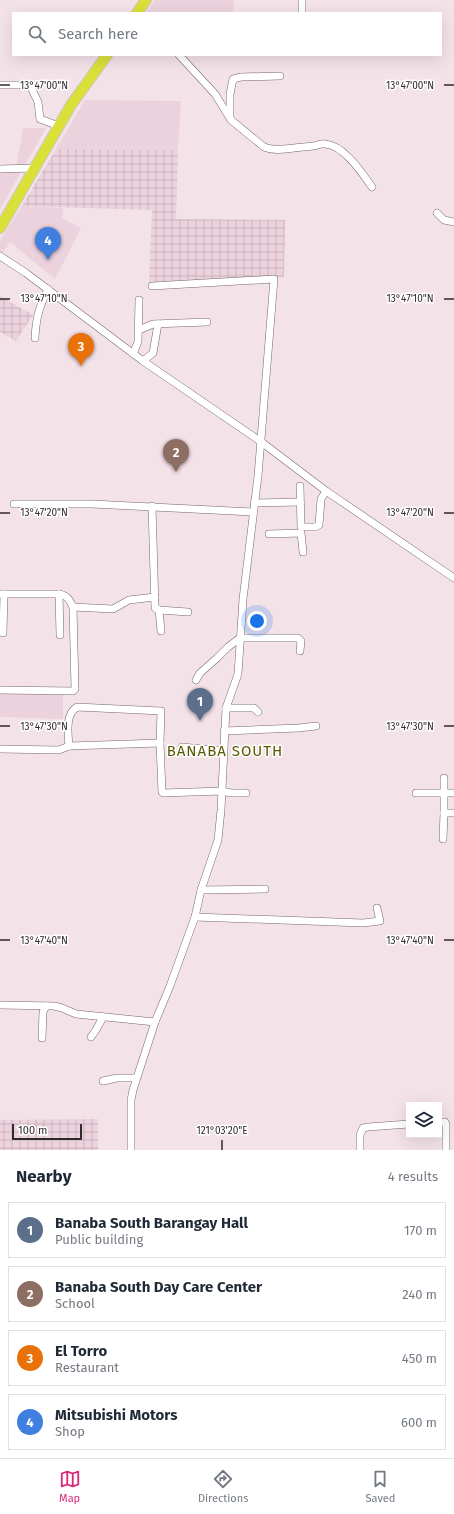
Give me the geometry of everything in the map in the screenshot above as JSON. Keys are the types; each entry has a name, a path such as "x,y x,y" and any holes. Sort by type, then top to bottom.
{"highway":[{"path":"138,12 146,0"},
{"path":"0,228 59,126 106,56"}],"street":[{"path":"302,0 302,12"},
{"path":"180,56 215,94 230,117 230,120 264,148 270,149 324,144 334,146 341,150 357,167 372,187"},
{"path":"230,117 230,94 233,79 241,77 280,76"},
{"path":"0,85 30,84 38,102 40,119 59,126"},
{"path":"0,169 34,168"},
{"path":"437,213 444,220 454,222"},
{"path":"0,256 48,289 132,354 260,441 326,491 454,578"},
{"path":"131,1150 131,1100 136,1078 155,1022 170,986 195,917 201,890 218,840 226,708 238,674 240,638 258,476 274,278 152,286"},
{"path":"35,338 36,321 39,309 48,289"},
{"path":"132,354 138,342 139,300"},
{"path":"139,330 149,325 207,322"},
{"path":"143,361 153,353 158,324"},
{"path":"300,486 303,552"},
{"path":"269,534 301,530 319,525 321,499 326,491"},
{"path":"254,502 300,502"},
{"path":"14,504 152,506 253,512"},
{"path":"152,506 155,608 159,610 188,612"},
{"path":"0,690 74,691 73,607 66,595 2,594 3,633"},
{"path":"59,594 60,635"},
{"path":"73,607 113,608 129,600 155,597"},
{"path":"159,610 161,630"},
{"path":"196,680 200,673 228,646 240,638 298,638 301,641 300,651"},
{"path":"69,746 68,728 72,710 76,707 84,706 161,711 160,743 163,793 222,791 231,793 246,793"},
{"path":"226,708 254,708 258,712"},
{"path":"224,731 316,726"},
{"path":"0,749 59,750 69,746 160,743"},
{"path":"182,747 223,751"},
{"path":"443,839 444,778"},
{"path":"416,793 454,793"},
{"path":"444,813 454,813"},
{"path":"201,890 265,889"},
{"path":"195,917 362,923 380,921 377,908"},
{"path":"0,1005 46,1006 62,1008 76,1014 155,1022"},
{"path":"42,1038 43,1012 46,1006"},
{"path":"91,1038 103,1017"},
{"path":"103,1081 117,1078 136,1078"},
{"path":"442,1122 445,1122 446,1124 446,1150"},
{"path":"360,1150 360,1135 363,1128 368,1126 406,1124"}],"shaded area":[{"path":"155,0 234,0 233,12 147,12"},
{"path":"85,100 181,101 178,150 56,149"},
{"path":"23,128 46,128 0,209 0,169 16,168"},
{"path":"56,149 178,150 176,219 285,220 284,277 149,283 152,210 22,206"},
{"path":"22,206 63,208 62,218 81,228 55,279 10,242 0,257 0,241"},
{"path":"0,296 33,315 16,341 0,332"},
{"path":"0,693 63,694 63,719 0,717"},
{"path":"98,1119 98,1150 0,1150 0,1120"}],"place":[{"name":"Mitsubishi Motors","path":"48,260"},
{"name":"El Torro","path":"81,366"},
{"name":"Banaba South Day Care Center","path":"176,472"},
{"name":"Banaba South Barangay Hall","path":"200,721"}],"district":[{"name":"BANABA SOUTH","path":"225,751"}]}
